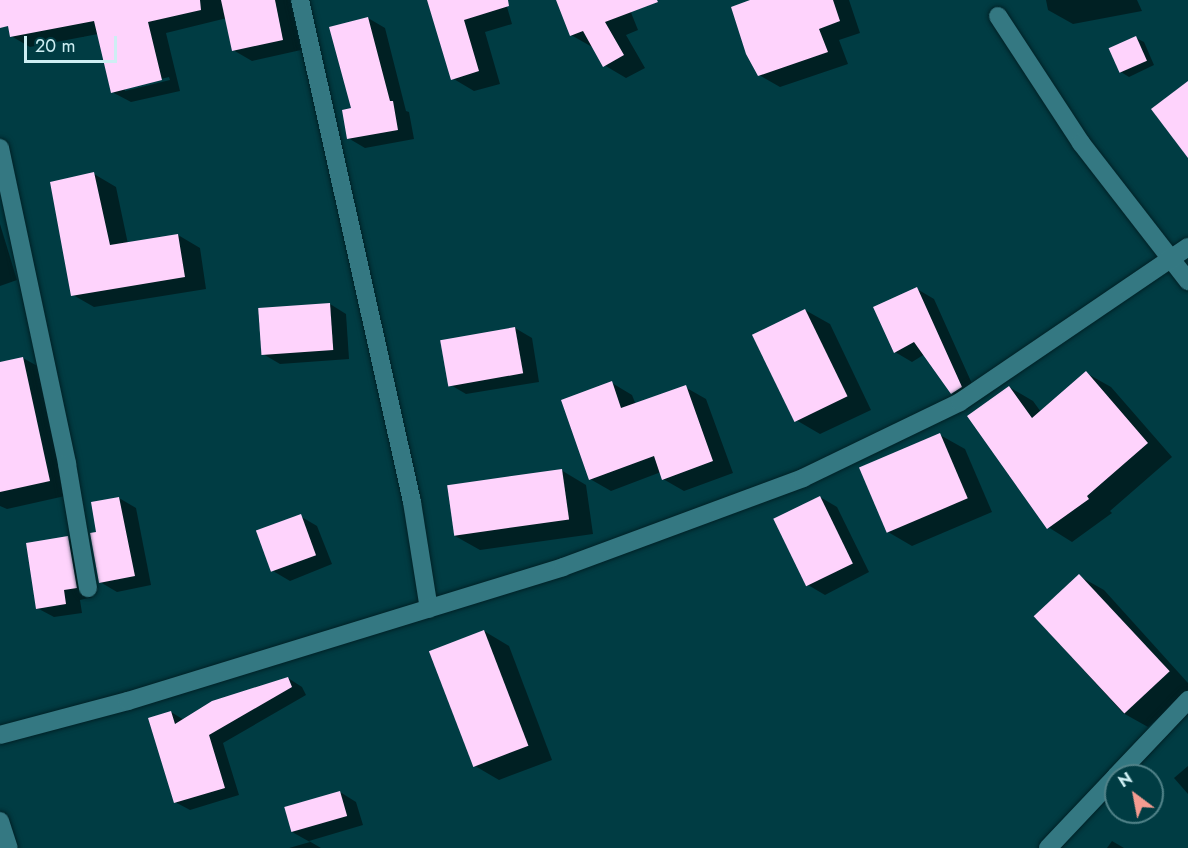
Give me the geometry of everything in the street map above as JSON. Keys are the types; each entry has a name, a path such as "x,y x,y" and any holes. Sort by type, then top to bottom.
{"street":[{"path":"300,0 412,502 429,609"},
{"path":"998,16 1080,143 1188,281"},
{"path":"0,148 67,464 88,588"},
{"path":"0,735 128,701 563,567 803,478 960,402 1188,247"},
{"path":"1127,764 1188,700"},
{"path":"1048,848 1104,789"},
{"path":"0,821 9,848"}],"building":[{"path":"0,0 200,0 201,10 148,22 162,80 111,93 94,21 10,37 8,26 0,28"},
{"path":"221,0 275,0 283,40 232,51"},
{"path":"427,0 508,0 509,6 464,20 479,71 451,80"},
{"path":"556,0 657,0 658,2 605,22 624,55 603,67 583,31 570,36"},
{"path":"750,0 833,0 840,21 819,29 828,52 758,76 746,54 731,7"},
{"path":"368,17 390,101 393,101 398,130 347,139 342,110 351,108 329,27"},
{"path":"1136,36 1147,61 1120,73 1109,48"},
{"path":"1188,81 1188,158 1151,109"},
{"path":"94,172 110,245 178,234 185,277 71,296 50,182"},
{"path":"917,287 962,387 951,394 914,342 894,353 873,307"},
{"path":"330,303 333,350 261,355 258,308"},
{"path":"805,309 848,396 794,422 752,335"},
{"path":"515,327 523,373 448,386 440,340"},
{"path":"23,357 50,481 0,492 0,362"},
{"path":"1086,371 1148,443 1087,496 1089,499 1047,529 967,416 1009,386 1032,418"},
{"path":"612,381 621,408 686,385 713,461 662,480 654,456 589,480 561,400"},
{"path":"940,433 968,498 887,533 859,467"},
{"path":"562,469 569,520 454,536 447,485"},
{"path":"820,496 853,563 806,586 773,519"},
{"path":"119,497 135,576 99,583 90,533 96,532 91,502"},
{"path":"301,514 316,555 271,572 256,530"},
{"path":"68,536 77,588 64,590 66,604 36,609 26,543"},
{"path":"1079,574 1170,671 1124,714 1034,616"},
{"path":"484,630 528,746 473,767 429,651"},
{"path":"288,677 292,687 209,735 225,788 174,803 148,718 171,711 175,724 212,701"},
{"path":"340,791 347,816 291,832 284,807"}]}
